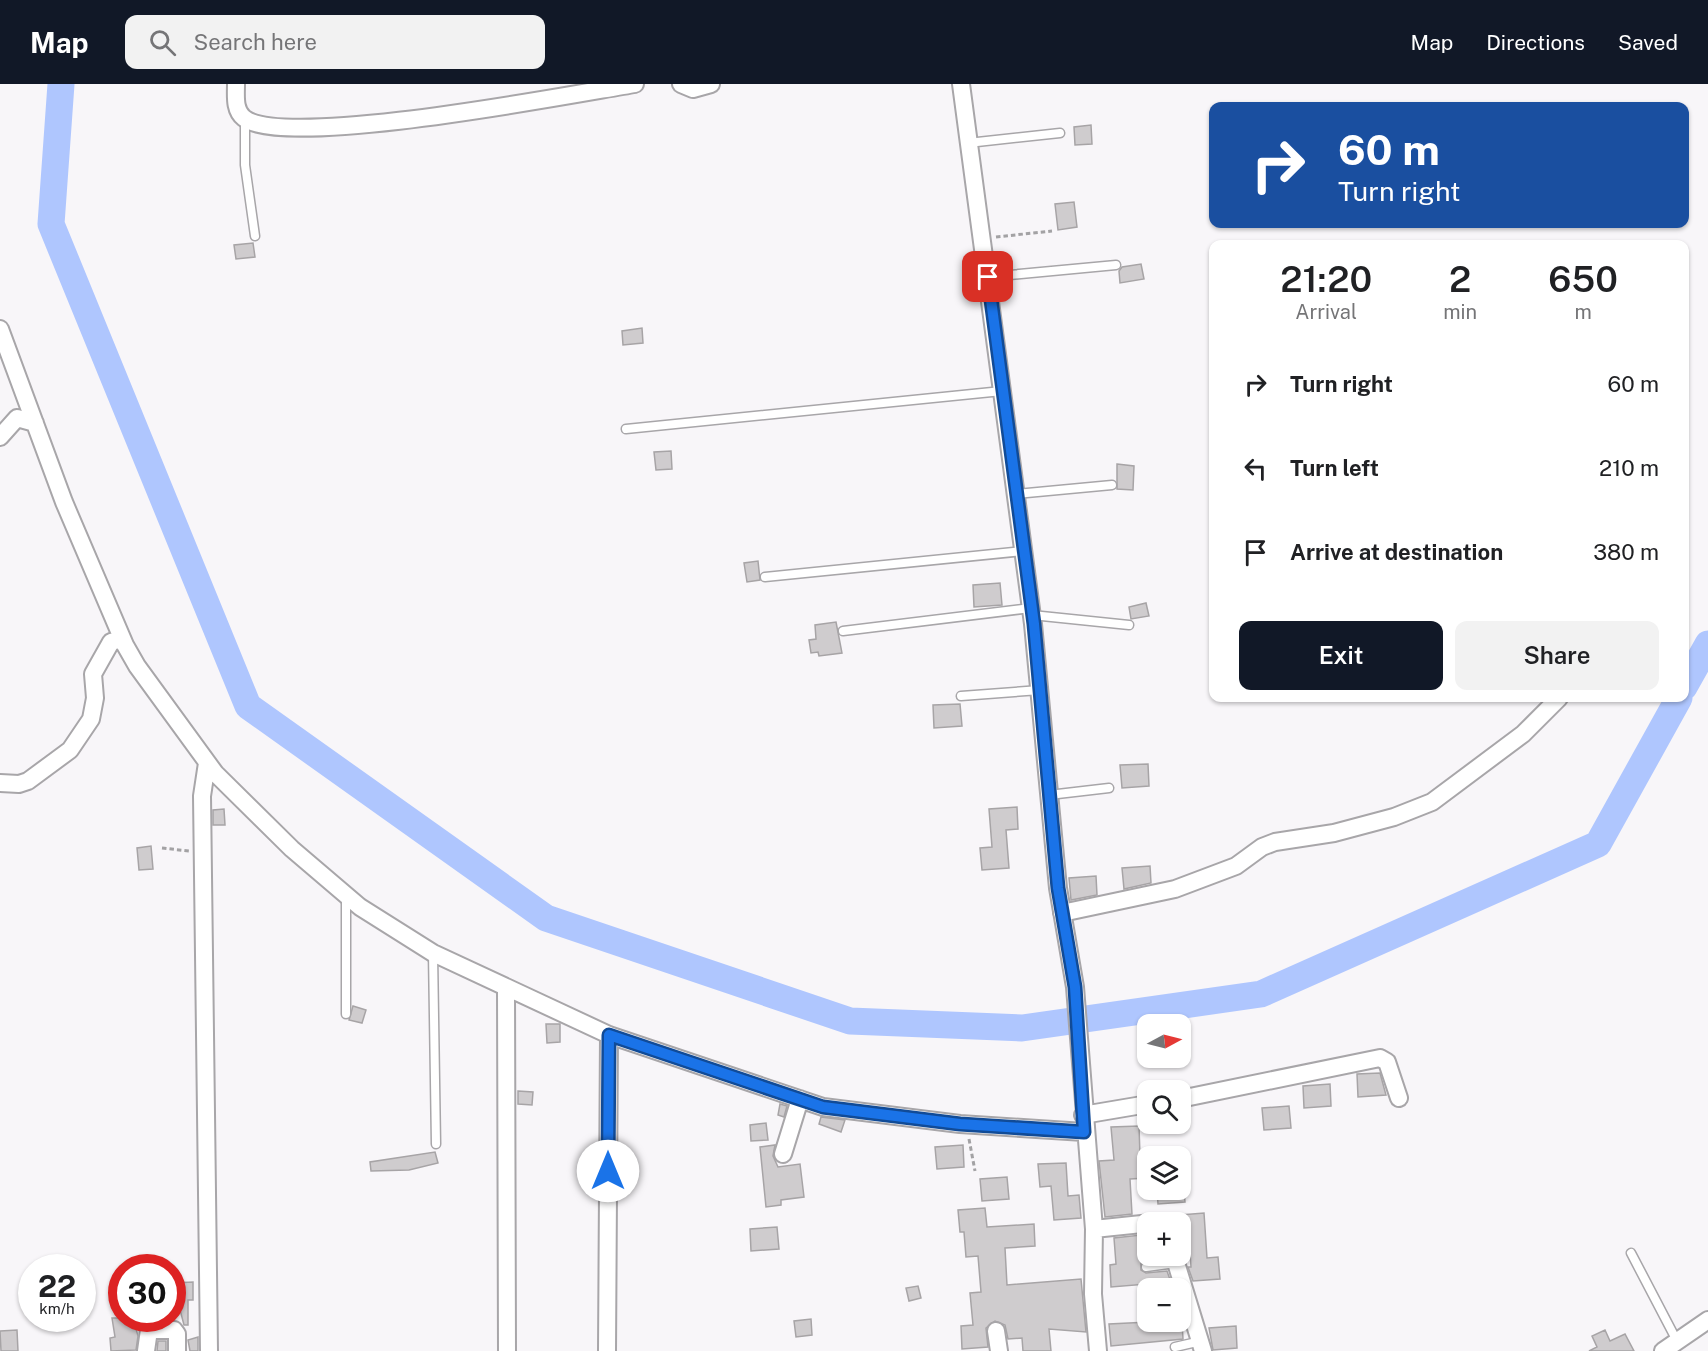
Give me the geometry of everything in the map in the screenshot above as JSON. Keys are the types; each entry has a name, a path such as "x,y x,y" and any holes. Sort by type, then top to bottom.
{"street":[{"path":"237,84 237,109 246,119 276,127 339,128 468,112 635,84"},
{"path":"681,84 693,89 711,84"},
{"path":"961,84 1032,611 1062,913 1075,987 1094,1229 1093,1294 1098,1351"},
{"path":"0,329 35,423 122,639 137,666 207,763 292,849 346,894 432,953 609,1035 823,1107 970,1125 1084,1123 1137,1107"},
{"path":"0,437 17,418 29,424 35,423"},
{"path":"0,783 19,784 28,781 70,750 91,718 95,698 95,666 111,642 122,639"},
{"path":"1062,913 1175,889 1236,866 1262,847 1275,842 1334,833 1394,817 1432,801 1523,734 1555,702"},
{"path":"207,763 202,796 209,1351"},
{"path":"506,988 507,1351"},
{"path":"607,1351 609,1035"},
{"path":"1191,1097 1380,1058 1387,1062 1399,1098"},
{"path":"783,1154 800,1099"},
{"path":"1094,1229 1137,1225"},
{"path":"1177,1266 1202,1346"},
{"path":"1663,1351 1708,1320"},
{"path":"146,1351 149,1330 154,1328 174,1330 177,1334 177,1351"},
{"path":"996,1331 999,1351"}],"lane":[{"path":"246,119 245,165 255,236"},
{"path":"968,143 1060,133"},
{"path":"988,277 1116,265"},
{"path":"626,429 1003,390"},
{"path":"1017,494 1112,485"},
{"path":"765,577 1024,551"},
{"path":"843,631 1032,611 1129,625"},
{"path":"961,696 1040,690"},
{"path":"1049,795 1109,788"},
{"path":"346,894 346,1014"},
{"path":"432,953 436,1144"},
{"path":"1631,1252 1677,1341"},
{"path":"1175,1347 1202,1346"}],"path":[{"path":"982,238 1052,231"},
{"path":"162,848 203,853"},
{"path":"970,1125 969,1143 975,1170"}],"building":[{"path":"1091,125 1092,144 1075,145 1074,127"},
{"path":"1074,202 1077,227 1058,230 1055,204"},
{"path":"253,243 255,257 236,259 234,245"},
{"path":"1141,264 1144,279 1120,283 1119,271 1122,267"},
{"path":"642,328 643,343 623,345 622,331"},
{"path":"671,451 672,469 656,470 654,452"},
{"path":"1117,464 1134,466 1133,490 1117,489"},
{"path":"758,561 760,580 747,582 744,563"},
{"path":"1000,583 1002,605 974,607 973,585"},
{"path":"1146,603 1149,616 1131,619 1129,607"},
{"path":"836,622 842,653 819,656 818,652 811,653 809,640 816,639 815,625"},
{"path":"960,704 962,726 934,728 933,705"},
{"path":"1148,764 1149,786 1122,788 1120,765"},
{"path":"1017,807 1018,829 1006,830 1009,868 982,870 980,848 992,847 989,809"},
{"path":"224,809 225,825 213,825 213,810"},
{"path":"151,846 153,869 139,870 137,848"},
{"path":"1150,866 1151,883 1124,889 1122,868"},
{"path":"1096,876 1097,895 1071,900 1069,878"},
{"path":"353,1006 366,1010 362,1023 349,1020"},
{"path":"546,1024 560,1024 560,1042 547,1043"},
{"path":"1380,1073 1386,1095 1358,1097 1357,1074"},
{"path":"1330,1084 1331,1106 1304,1108 1303,1086"},
{"path":"518,1091 533,1092 532,1105 518,1104"},
{"path":"780,1104 787,1106 784,1117 778,1115"},
{"path":"1289,1106 1291,1128 1264,1130 1262,1108"},
{"path":"821,1117 845,1120 841,1132 819,1124"},
{"path":"766,1123 768,1140 751,1141 750,1125"},
{"path":"1137,1126 1140,1146 1137,1146 1137,1179 1130,1179 1132,1214 1105,1217 1099,1161 1114,1160 1111,1127"},
{"path":"775,1145 773,1156 778,1167 800,1164 804,1197 781,1200 781,1205 766,1207 760,1147"},
{"path":"963,1145 964,1167 937,1169 935,1147"},
{"path":"435,1152 438,1163 409,1170 371,1171 370,1162"},
{"path":"1066,1163 1068,1196 1079,1195 1081,1218 1054,1220 1051,1186 1040,1187 1038,1164"},
{"path":"1007,1177 1009,1199 982,1201 980,1179"},
{"path":"1158,1200 1185,1200 1185,1202 1158,1204"},
{"path":"985,1208 987,1227 1034,1224 1035,1246 1005,1248 1007,1285 1081,1279 1086,1332 1049,1329 1051,1351 1023,1351 1022,1338 1008,1339 1005,1325 995,1321 986,1328 988,1347 962,1349 961,1326 973,1325 970,1293 981,1292 978,1256 966,1257 964,1232 960,1232 958,1210"},
{"path":"1204,1213 1207,1258 1218,1257 1220,1279 1193,1281 1188,1267 1191,1267 1191,1214"},
{"path":"777,1227 779,1249 751,1251 750,1229"},
{"path":"1137,1235 1137,1266 1141,1266 1141,1270 1146,1273 1167,1271 1169,1278 1137,1278 1137,1285 1111,1287 1110,1265 1116,1264 1114,1238"},
{"path":"186,1282 193,1282 193,1300 188,1300 188,1325 186,1325"},
{"path":"918,1286 921,1298 909,1301 906,1288"},
{"path":"811,1319 812,1335 796,1337 794,1321"},
{"path":"1137,1323 1137,1332 1183,1332 1183,1339 1111,1346 1109,1324"},
{"path":"1236,1326 1237,1348 1213,1350 1209,1328"},
{"path":"17,1330 18,1351 1,1351 0,1331"},
{"path":"1605,1330 1610,1341 1625,1334 1634,1351 1589,1351 1597,1347 1592,1336"},
{"path":"114,1332 137,1332 136,1350 111,1351 110,1338 115,1337"},
{"path":"198,1337 198,1351 190,1351 188,1340"},
{"path":"158,1341 166,1341 166,1351 157,1351"}],"waterway":[{"path":"61,84 51,224 248,706 546,918 850,1021 1022,1028 1261,994 1598,844 1677,702"},
{"path":"1689,678 1708,644"}],"route":[{"path":"608,1171 609,1035 823,1107 960,1124 1084,1132 1075,987 1058,888 1034,624 988,277"}]}
